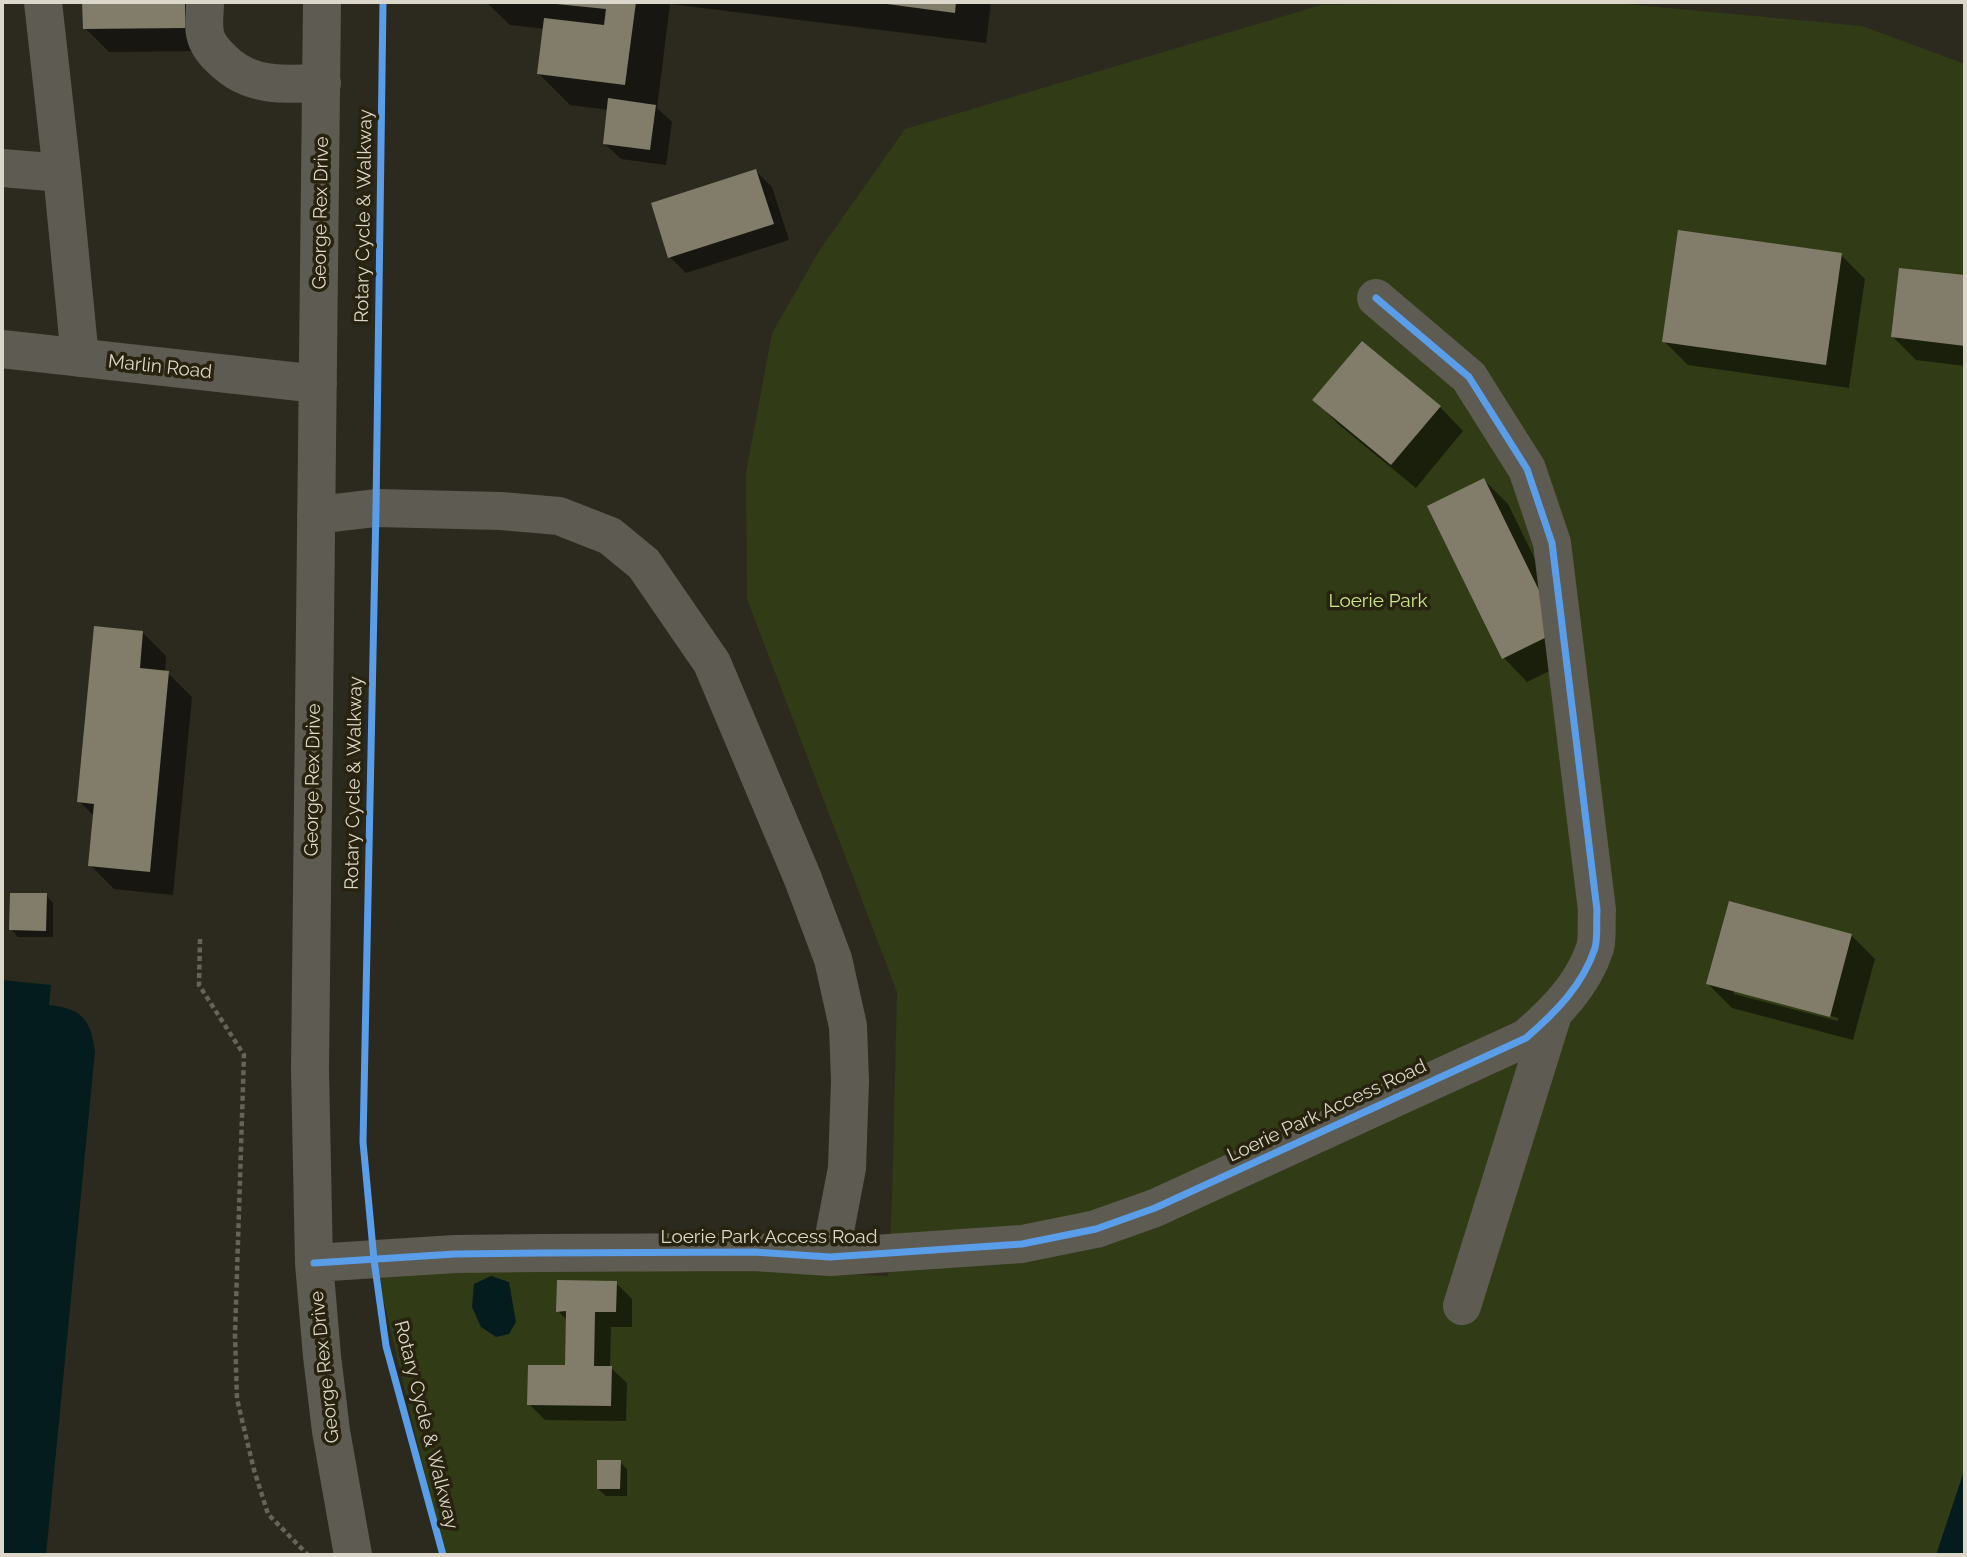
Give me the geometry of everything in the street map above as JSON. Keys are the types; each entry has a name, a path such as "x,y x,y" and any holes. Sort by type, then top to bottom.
{"street":[{"path":"43,2 80,358"},
{"path":"205,2 204,31 207,40 221,60 239,74 252,80 276,84 322,83"},
{"name":"George Rex Drive","path":"322,2 310,1069 314,1263 322,1356 331,1431 353,1555"},
{"path":"2,168 62,173"},
{"name":"Loerie Park Access Road","path":"314,1263 454,1254 565,1252 754,1252 830,1257 1022,1244 1096,1229 1154,1208 1526,1038 1553,1014 1579,981 1595,946 1597,910 1552,543 1527,469 1469,377 1376,298"},
{"name":"Marlin Road","path":"2,349 318,384"},
{"path":"316,515 376,508 501,511 559,516 610,536 644,564 712,663 803,879 833,960 848,1026 850,1081 847,1168 830,1257"},
{"path":"1462,1306 1553,1014"}],"path":[{"path":"200,939 199,985 244,1055 235,1335 237,1399 268,1514 308,1555"}],"green space":[{"name":"Loerie Park","path":"1604,2 1862,26 1965,64 1965,1555 444,1555 374,1260 697,1267 888,1276 897,992 747,599 746,473 772,333 819,251 905,129 1321,5"}],"water":[{"path":"2,980 51,985 49,1005 69,1009 82,1017 90,1030 95,1051 46,1555 2,1555"},
{"path":"491,1276 509,1282 516,1322 509,1334 496,1337 481,1327 472,1307 474,1284"},
{"path":"1965,1468 1965,1555 1936,1555"}],"building":[{"path":"82,2 185,2 185,28 83,29"},
{"path":"636,2 625,85 537,74 544,18 604,25 606,9 556,4"},
{"path":"879,2 956,2 955,13"},
{"path":"608,98 656,105 650,150 603,144"},
{"path":"756,169 774,224 668,258 651,203"},
{"path":"1678,230 1842,253 1826,365 1662,342"},
{"path":"1899,268 1965,275 1965,346 1891,337"},
{"path":"1362,341 1441,406 1391,465 1312,400"},
{"path":"1484,478 1559,631 1502,659 1427,506"},
{"path":"94,626 143,631 140,668 169,671 150,872 88,866 94,804 77,802"},
{"path":"10,893 47,893 46,931 9,930"},
{"path":"1729,901 1852,934 1830,1017 1706,984"},
{"path":"557,1280 617,1281 616,1312 595,1312 594,1366 612,1366 611,1406 527,1405 528,1365 565,1365 566,1311 556,1312"},
{"path":"597,1460 621,1460 620,1489 597,1489"}],"cycle path":[{"name":"Rotary Cycle & Walkway","path":"383,2 363,1142 374,1260 386,1346 443,1555"},
{"path":"314,1263 455,1254 540,1253 754,1252 830,1257 1022,1244 1096,1229 1155,1208 1526,1038 1576,986 1590,961 1597,934 1597,910 1552,543 1527,469 1469,377 1376,298"}]}
